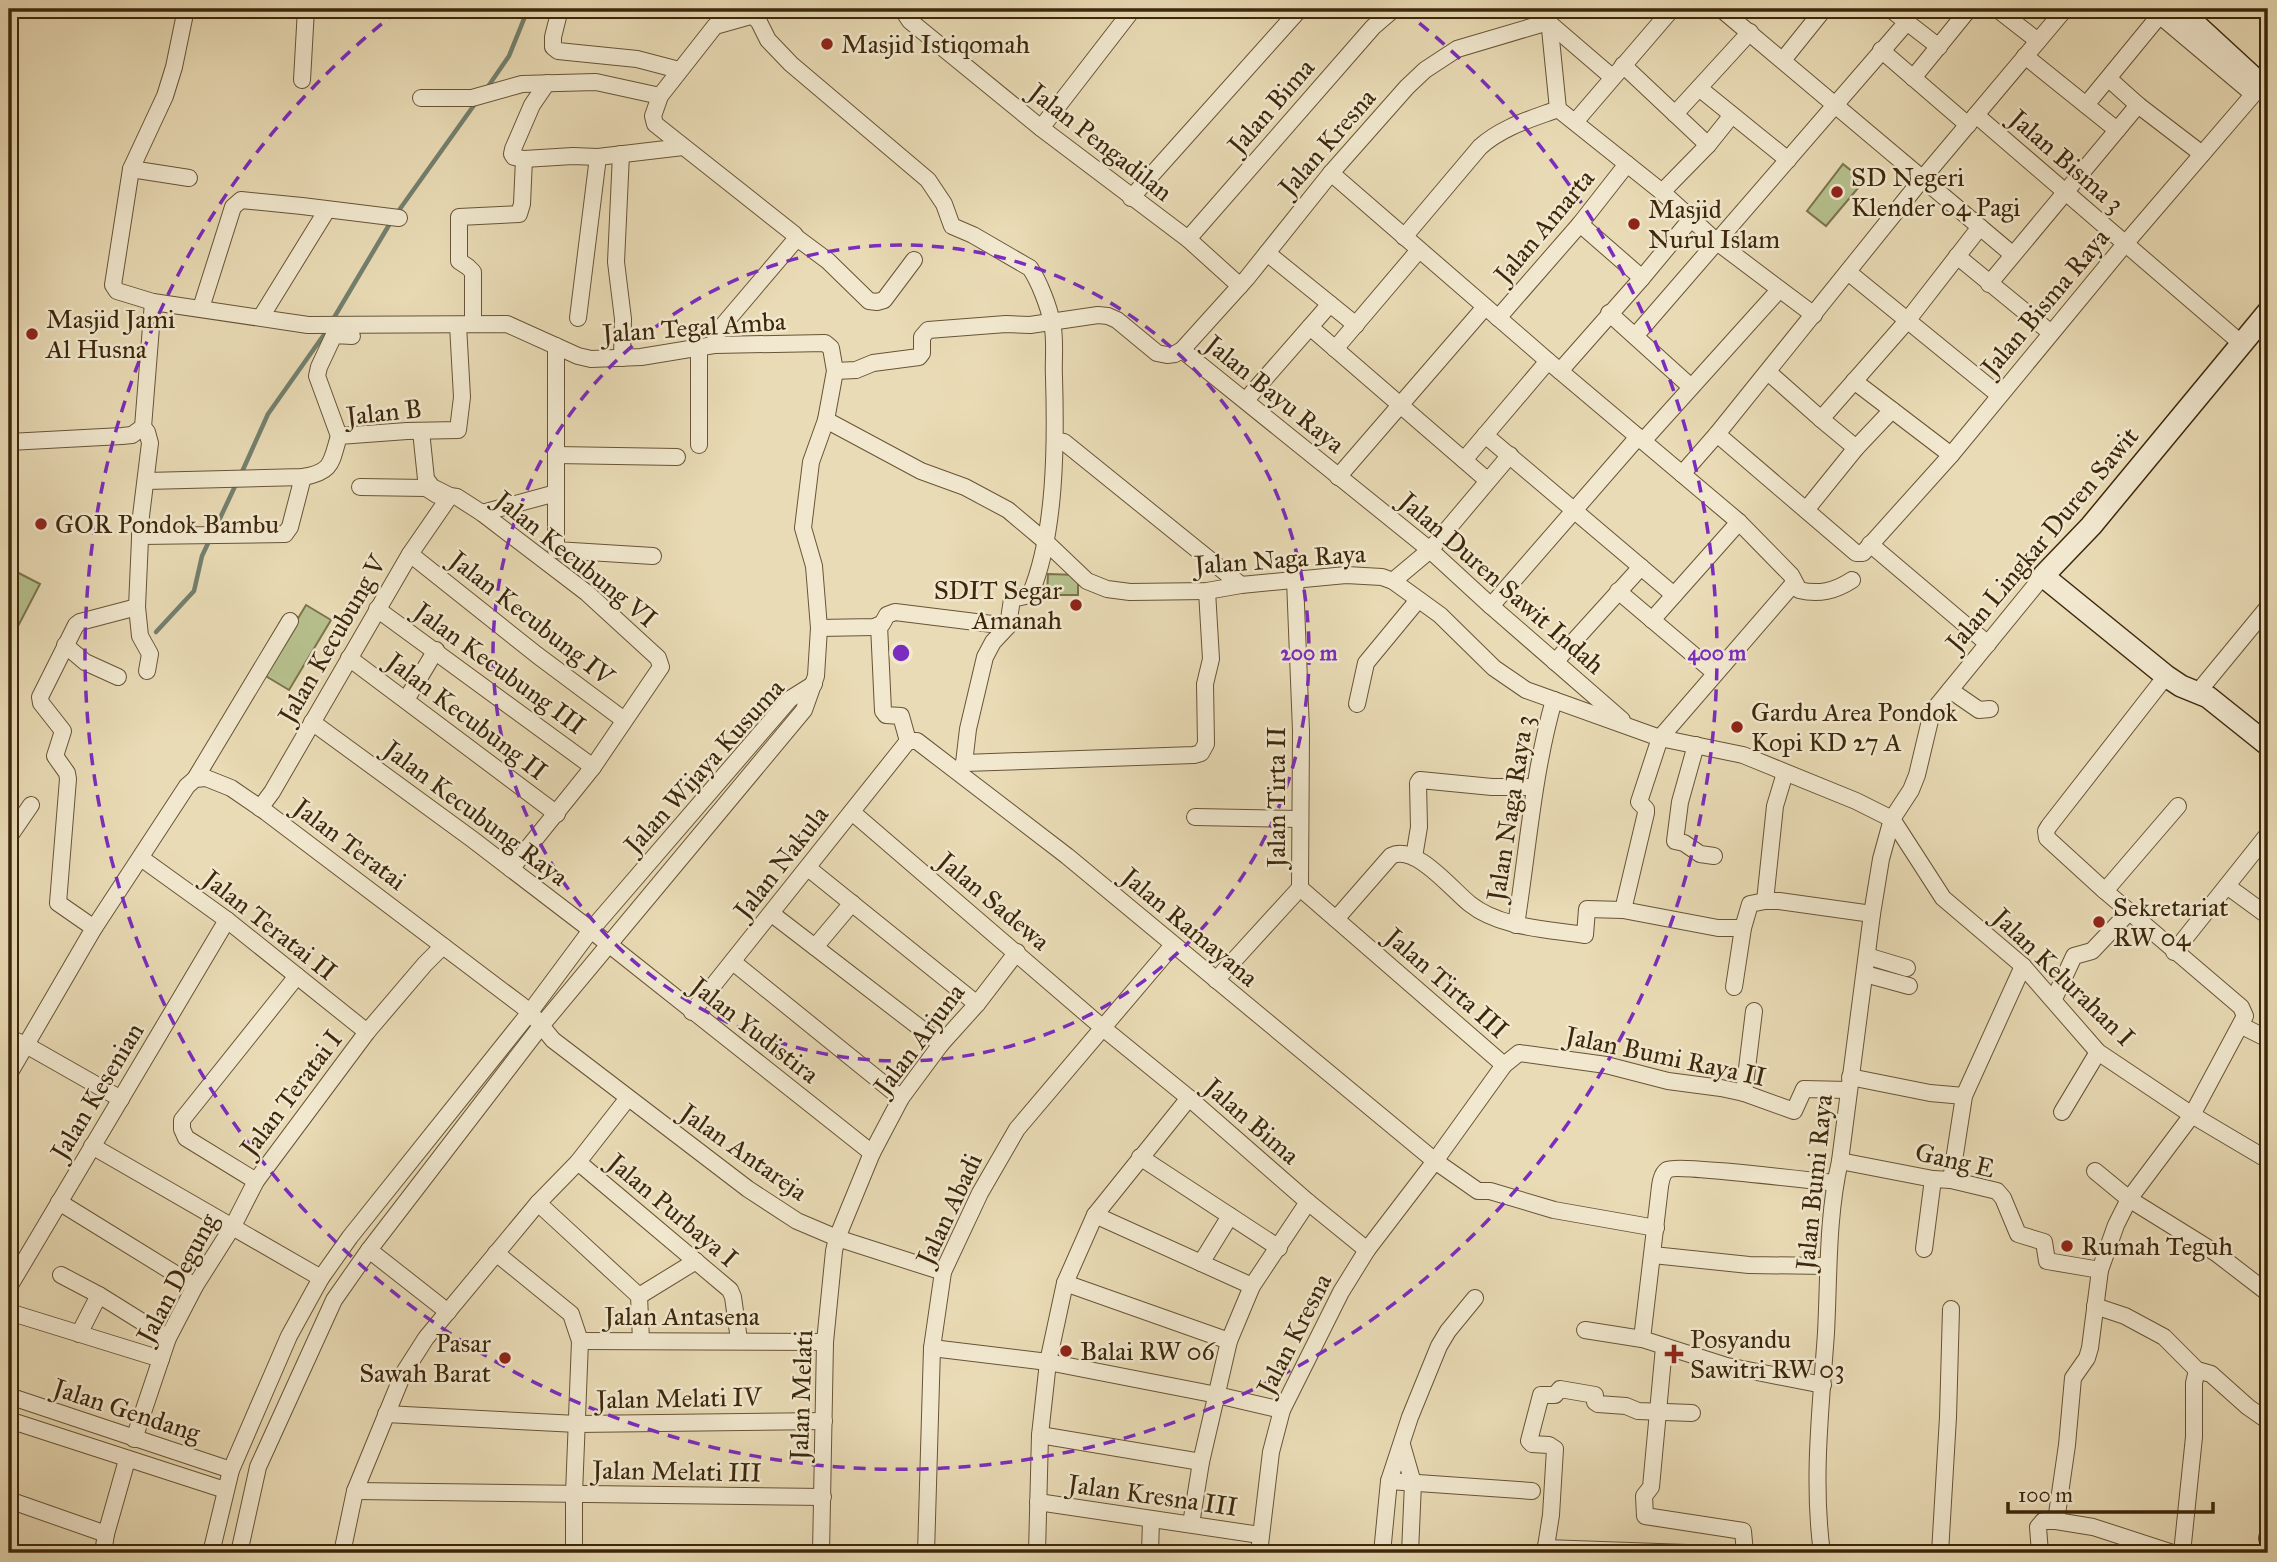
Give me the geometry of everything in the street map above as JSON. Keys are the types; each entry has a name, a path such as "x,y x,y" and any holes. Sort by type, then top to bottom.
{"street":[{"path":"186,9 165,96 131,169 189,178"},
{"path":"302,80 306,9"},
{"path":"560,9 553,40 553,47 558,51 637,59 679,70"},
{"name":"Jalan Pengadilan","path":"902,9 910,21 1041,128 1188,239 1240,286"},
{"path":"1041,128 1133,9"},
{"path":"1131,198 1300,9"},
{"name":"Jalan Bima","path":"1188,239 1373,27 1394,9"},
{"path":"1575,122 1672,9"},
{"path":"1721,9 2012,254"},
{"path":"1783,60 1824,9"},
{"path":"1890,9 1939,47"},
{"path":"1913,78 1969,9"},
{"path":"1997,9 2038,41"},
{"path":"1682,474 1768,372 1923,178 2065,9"},
{"path":"2086,105 2165,10 2260,84"},
{"path":"914,260 884,300 869,301 828,261 654,124 653,116 660,96 715,26 751,12 768,40 790,64 928,180 944,204 952,226 974,235 1030,268 1036,276 1052,323 1055,440 1046,542 1030,595 1012,599 1008,626 993,642 985,657 961,768 1201,753 1206,744 1205,684 1211,659 1207,591"},
{"path":"1549,13 1617,71 1675,114 1708,145"},
{"path":"1404,237 1480,146 1509,128 1558,109 1549,13"},
{"name":"Jalan Kresna","path":"1182,350 1240,286 1331,173 1407,87 1439,60 1457,49 1549,13"},
{"path":"1636,335 1907,22"},
{"path":"1675,114 1750,32"},
{"name":"Jalan Bisma 3","path":"1881,50 1913,78 2065,191 2242,344"},
{"path":"2025,56 2117,130"},
{"path":"2109,79 2138,106 2202,154"},
{"path":"421,98 472,98 522,84 596,82 660,96"},
{"path":"547,83 532,105 513,149 514,157 598,157 683,147"},
{"name":"Jalan Bisma Raya","path":"1867,548 1951,455 2260,84"},
{"path":"1699,88 1788,160"},
{"path":"1989,284 2138,106"},
{"name":"Jalan Amarta","path":"1558,109 1662,192 1717,242 1814,315"},
{"path":"1662,192 1708,145 1732,115"},
{"path":"621,154 616,262 622,313 622,358"},
{"path":"578,318 598,157"},
{"path":"466,324 473,272 458,261 459,217 519,214 524,159"},
{"name":"Jalan Amarta","path":"1338,477 1401,406 1580,224 1627,164"},
{"name":"Jalan Tegal Amba","path":"131,169 113,285 117,291 160,303 308,325 507,324 591,359 622,358 707,347 825,343 831,348 835,371"},
{"path":"1331,173 1739,522 1791,575 1799,590 1829,591 1852,580"},
{"path":"201,308 233,207 241,200 399,218"},
{"path":"261,317 327,210"},
{"path":"1464,460 1485,435 1642,278 1691,219"},
{"path":"1580,224 1642,278"},
{"path":"1821,419 1907,321 1980,227"},
{"path":"699,445 707,347 797,238"},
{"path":"1335,349 1419,250"},
{"path":"1268,253 1356,325"},
{"path":"1956,256 2051,333"},
{"path":"1848,272 1999,395"},
{"path":"1491,606 1575,510 1779,290"},
{"path":"147,671 150,659 137,607 141,516 150,443 144,427 160,303"},
{"path":"1246,400 1330,304"},
{"name":"Jalan Lingkar Duren Sawit","path":"1892,820 1917,775 1932,712 2043,576 2091,526 2268,312"},
{"path":"1609,313 1691,387"},
{"path":"814,684 819,628 814,566 803,528 811,462 826,420 835,371 856,370 873,363 919,357 922,353 922,337 928,330 1052,323 1098,315 1117,320 1157,353 1167,355 1182,350"},
{"name":"Jalan B","path":"146,481 303,477 323,473 332,464 339,436 456,431 460,428 466,324"},
{"path":"339,436 318,382 317,372 334,334 368,335 374,326"},
{"path":"1310,327 1488,480"},
{"path":"556,346 556,550 653,556"},
{"name":"Jalan Bayu Raya","path":"1182,350 1338,477"},
{"path":"1768,372 1856,448"},
{"path":"1854,381 1951,455"},
{"path":"1806,510 1856,448 1892,410"},
{"name":"Jalan Naga Raya","path":"826,420 922,471 965,487 1008,510 1094,586 1130,592 1207,591 1241,585 1366,574 1382,577 1393,581 1459,632 1494,668 1526,690 1660,738 1743,755 1856,802 1892,820"},
{"path":"9,442 132,435 144,427"},
{"path":"421,431 427,481 447,498"},
{"path":"1717,434 1856,553 1867,548 1988,644"},
{"path":"1485,435 1674,595"},
{"path":"1055,440 1065,442 1241,585"},
{"path":"556,455 677,457"},
{"path":"1393,581 1430,550 1510,455"},
{"path":"140,536 285,534 290,527 303,477"},
{"name":"Jalan Duren Sawit Indah","path":"1338,477 1430,550 1632,729"},
{"path":"360,487 426,488 447,498"},
{"path":"482,513 556,493"},
{"name":"Jalan Kecubung VI","path":"447,498 457,497 482,513 587,593 658,658 660,671 624,720"},
{"name":"Jalan Kecubung V","path":"260,808 272,792 410,554 447,498"},
{"path":"1652,620 1739,522"},
{"name":"Jalan Kecubung IV","path":"410,554 624,720"},
{"path":"1555,662 1641,566"},
{"path":"2043,576 2166,676 2181,686 2208,696 2268,745"},
{"name":"Jalan Tirta II","path":"1216,980 1300,888 1301,731 1295,580"},
{"path":"1623,911 1646,813 1646,809 1639,802 1660,738 1794,583"},
{"path":"1618,591 1715,673"},
{"path":"1357,704 1366,663 1418,600"},
{"path":"94,928 58,903 67,773 56,759 63,732 41,704 40,697 72,630 80,622 137,607"},
{"path":"2198,692 2268,607"},
{"name":"Jalan Kecubung III","path":"377,609 593,767"},
{"path":"819,628 874,627 880,625 887,615 895,612 1008,626"},
{"path":"9,1074 94,928 187,786 195,779 290,621"},
{"path":"880,625 883,711 885,714 901,716 908,741"},
{"path":"65,645 85,662 118,677"},
{"path":"406,700 436,650"},
{"name":"Jalan Kecubung II","path":"349,658 556,814"},
{"path":"2056,1521 2073,1378 2090,1349 2100,1269 2116,1225 2129,1199 2192,1115 2245,1016 2241,1007 2174,952 2047,838 2046,831 2166,676"},
{"name":"Jalan Wijaya Kusuma","path":"211,1553 231,1470 289,1336 321,1278 591,930 790,699 814,684"},
{"name":"Jalan Wijaya Kusuma","path":"239,1553 258,1467 334,1300 541,1026 804,710 814,684"},
{"path":"1950,690 1979,710 1990,709"},
{"name":"Jalan Naga Raya 3","path":"1516,925 1534,787 1542,741 1554,700"},
{"path":"511,869 593,767 624,720"},
{"name":"Jalan Kecubung Raya","path":"312,722 609,944"},
{"name":"Jalan Ramayana","path":"908,741 917,741 961,768 1435,1161 1478,1191 1490,1191 1554,1210 1656,1228"},
{"name":"Jalan Nakula","path":"692,1012 908,741"},
{"path":"1696,745 1680,802 1675,841 1684,843 1700,855 1714,856"},
{"path":"1765,901 1775,806 1785,773"},
{"name":"Jalan Teratai","path":"195,779 206,778 219,782 260,808 530,1012 541,1026"},
{"path":"1414,857 1419,827 1420,780 1492,787 1534,787"},
{"path":"9,837 31,805"},
{"path":"2105,891 2178,806"},
{"name":"Jalan Sadewa","path":"852,812 1103,1028"},
{"path":"1195,817 1300,820"},
{"name":"Jalan Bumi Raya","path":"1822,1553 1819,1445 1835,1183 1872,914 1881,859 1892,820"},
{"name":"Jalan Kelurahan I","path":"1892,820 1943,898 2023,965 2098,1052 2192,1115 2268,1159"},
{"path":"2174,952 2268,834"},
{"path":"1336,919 1391,856 1398,853 1414,857 1482,912 1516,925 1585,935 1587,909 1670,918 1693,925 1743,928"},
{"name":"Jalan Teratai II","path":"141,858 227,920 367,1032"},
{"path":"808,868 977,1004"},
{"path":"2227,886 2268,916"},
{"name":"Jalan Tirta III","path":"1300,888 1504,1065 1435,1161"},
{"path":"1734,987 1743,928 1750,904 1779,901 1872,914"},
{"path":"815,947 852,903"},
{"path":"2054,999 2074,956 2092,951 2129,912"},
{"path":"772,914 941,1044"},
{"name":"Jalan Kesenian","path":"9,1287 227,920"},
{"name":"Jalan Yudistira","path":"609,944 872,1153"},
{"name":"Jalan Abadi","path":"926,1553 932,1348 943,1272 980,1193 1017,1129 1173,945"},
{"name":"Jalan Teratai I","path":"297,976 184,1114 182,1120 186,1138 256,1181 367,1032 443,946"},
{"name":"Jalan Arjuna","path":"837,1238 872,1153 901,1098 941,1044 977,1004 1017,952"},
{"path":"1867,956 1907,968"},
{"path":"733,962 901,1098"},
{"path":"1951,1180 1964,1096 2023,965"},
{"path":"1865,974 1909,986"},
{"path":"1744,1093 1754,1011"},
{"name":"Jalan Antareja","path":"541,1026 553,1040 628,1098 748,1189 797,1221 837,1238 943,1272"},
{"path":"2242,1026 2268,1040"},
{"name":"Jalan Bima","path":"1103,1028 1367,1250"},
{"path":"9,1038 121,1099"},
{"path":"2062,1112 2098,1052"},
{"name":"Jalan Bumi Raya II","path":"1504,1065 1519,1053 1606,1065 1668,1081 1744,1093 1794,1111 1804,1089 1849,1083"},
{"path":"1849,1083 1964,1096"},
{"path":"342,1553 355,1491 403,1374 426,1338 538,1203 578,1162 628,1098"},
{"path":"1037,1553 1040,1435 1048,1362 1065,1283 1095,1215 1189,1098"},
{"path":"92,1146 321,1278"},
{"path":"1140,1157 1279,1248"},
{"name":"Jalan Kresna","path":"1259,1553 1271,1452 1282,1410 1341,1292 1367,1250 1435,1161"},
{"name":"Gang E","path":"1840,1161 1951,1180 1997,1191 2003,1198 2018,1234 2044,1242 2047,1261 2100,1269"},
{"name":"Jalan Purbaya I","path":"578,1162 730,1290 738,1340"},
{"path":"1642,1339 1663,1175 1671,1168 1835,1183"},
{"path":"2095,1171 2129,1199 2216,1253 2268,1293"},
{"path":"1924,1249 1933,1179"},
{"name":"Jalan Degung","path":"134,1439 168,1338 256,1181"},
{"path":"59,1202 195,1286"},
{"path":"1191,1524 1201,1462 1229,1342 1252,1286 1308,1202"},
{"path":"538,1203 639,1296 641,1340"},
{"path":"1095,1215 1252,1286"},
{"path":"1201,1263 1230,1216"},
{"name":"Jalan Melati","path":"821,1553 825,1342 837,1238"},
{"path":"345,1244 367,1253 448,1312"},
{"path":"496,1254 570,1314 580,1341 574,1553"},
{"path":"1653,1255 1749,1265 1828,1266"},
{"path":"639,1296 696,1261"},
{"path":"61,1275 168,1338"},
{"path":"1065,1283 1229,1342"},
{"path":"79,1334 99,1295"},
{"path":"1382,1553 1389,1481 1424,1379 1439,1346 1475,1298"},
{"path":"2095,1306 2125,1316 2164,1336 2197,1370 2211,1374 2268,1421"},
{"path":"1940,1553 1951,1309"},
{"path":"9,1312 161,1359"},
{"path":"1586,1330 1642,1339 1727,1366 1823,1385"},
{"name":"Jalan Antasena","path":"580,1341 825,1342"},
{"path":"1664,1347 1651,1487 1644,1496 1645,1516 1743,1531 1745,1553"},
{"path":"932,1348 1048,1362 1282,1410"},
{"path":"2182,1553 2194,1437 2194,1383 2197,1370"},
{"path":"1686,1553 1545,1551 1551,1516 1555,1449 1530,1442 1541,1395 1555,1395 1560,1389 1594,1395 1598,1404 1692,1413"},
{"name":"Jalan Gendang","path":"9,1396 231,1470"},
{"name":"Jalan Melati IV","path":"386,1414 577,1424 824,1421"},
{"path":"9,1420 225,1490"},
{"path":"1040,1435 1201,1462"},
{"path":"1402,1445 1413,1483 1410,1553"},
{"path":"103,1553 127,1460"},
{"path":"1389,1481 1532,1491"},
{"name":"Jalan Melati III","path":"355,1491 822,1497"},
{"path":"9,1500 106,1534"},
{"name":"Jalan Kresna III","path":"1038,1502 1260,1535"},
{"path":"1150,1553 1151,1520"},
{"path":"2040,1553 2038,1527 2043,1521 2093,1527 2173,1553"}],"green space":[{"path":"1843,164 1864,181 1826,226 1807,211"},
{"path":"9,568 40,584 15,632 9,629"},
{"path":"1048,574 1078,575 1078,595 1047,595"},
{"path":"306,605 331,620 289,690 264,675"}],"waterway":[{"path":"487,88 509,56 528,9"},
{"path":"397,213 477,101"},
{"path":"332,321 392,220"},
{"path":"241,474 268,414 328,329"},
{"path":"214,531 237,482"},
{"path":"156,632 194,591 202,556 210,539"}],"place":[{"name":"Masjid Istiqomah","path":"827,44"},
{"name":"SD Negeri Klender 04 Pagi","path":"1837,192"},
{"name":"Masjid Nurul Islam","path":"1634,224"},
{"name":"Masjid Jami Al Husna","path":"32,334"},
{"name":"GOR Pondok Bambu","path":"41,524"},
{"name":"SDIT Segar Amanah","path":"1076,605"},
{"name":"Gardu Area Pondok Kopi KD 27 A","path":"1737,727"},
{"name":"Sekretariat RW 04","path":"2099,922"},
{"name":"Rumah Teguh","path":"2067,1246"},
{"name":"Balai RW 06","path":"1066,1351"},
{"name":"Posyandu Sawitri RW 03","path":"1674,1354"},
{"name":"Pasar Sawah Barat","path":"505,1358"}]}
